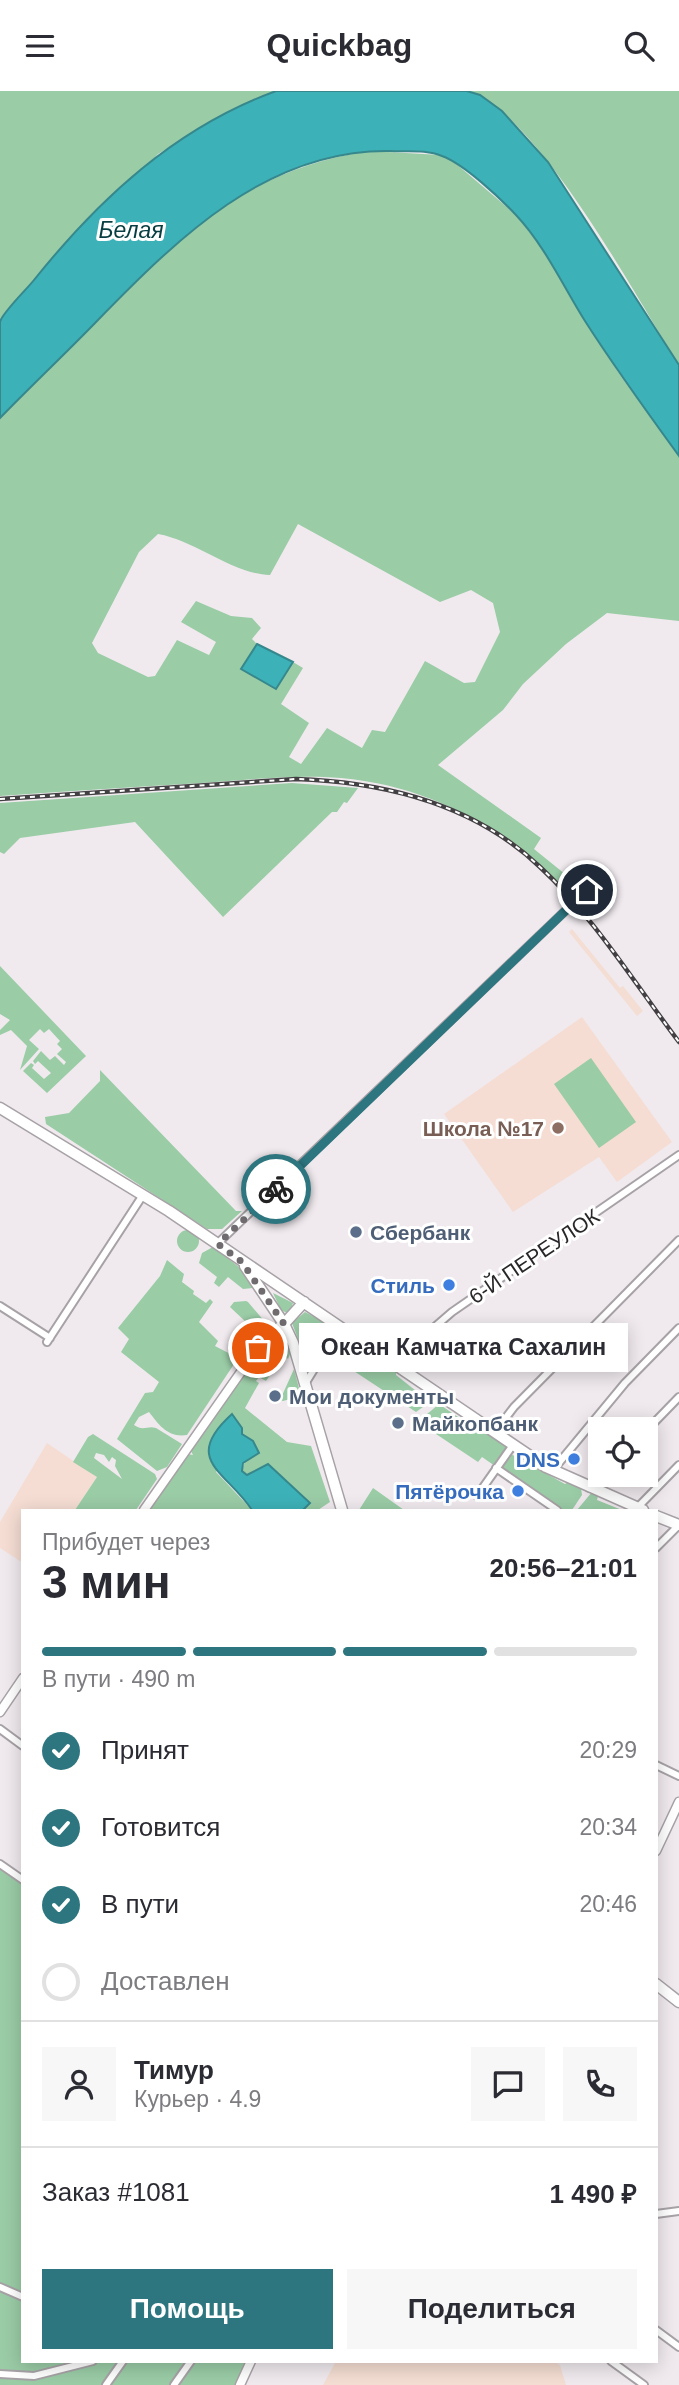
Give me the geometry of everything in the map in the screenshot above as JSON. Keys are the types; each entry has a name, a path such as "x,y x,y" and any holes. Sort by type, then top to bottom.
{"main road":[{"path":"0,1108 218,1244 513,1445 553,1470 640,1509"},
{"path":"242,1262 284,1324 305,1384 342,1509"},
{"path":"284,1324 304,1302"},
{"path":"658,1517 679,1525"},
{"path":"658,1986 679,2002"}],"street":[{"path":"218,1244 587,890"},
{"name":"6-Й ПЕРЕУЛОК","path":"393,1363 452,1312 679,1156"},
{"path":"0,1306 48,1340 143,1195"},
{"path":"495,1432 514,1407 679,1240"},
{"path":"145,1509 270,1332 284,1324"},
{"path":"305,1384 340,1327"},
{"path":"553,1470 625,1383 679,1328"},
{"path":"658,1419 679,1397"},
{"path":"477,1496 513,1445"},
{"path":"640,1509 679,1465"},
{"path":"496,1468 556,1509"},
{"path":"658,1546 679,1525"},
{"path":"0,1711 21,1681"},
{"path":"0,1729 21,1745"},
{"path":"658,1766 679,1776"},
{"path":"658,1847 679,1803"},
{"path":"0,1864 21,1879"},
{"path":"658,2214 679,2211"},
{"path":"0,2287 21,2296"},
{"path":"658,2331 679,2347"},
{"path":"0,2374 34,2376 85,2363"},
{"path":"97,2381 106,2385 122,2363"},
{"path":"174,2385 190,2363"},
{"path":"240,2385 250,2363"},
{"path":"614,2363 644,2385"}],"shaded area":[{"path":"572,929 620,988 623,986 643,1011 637,1016 569,932"},
{"name":"Школа №17","path":"582,1017 672,1142 617,1182 599,1157 513,1212 444,1114"},
{"path":"47,1443 97,1477 76,1509 21,1509 21,1562 0,1548 0,1522"},
{"path":"335,2363 556,2363 560,2365 566,2385 323,2385"}],"green space":[{"path":"0,91 276,91 229,111 158,154 0,320"},
{"path":"467,91 679,91 679,365 584,211 554,170 524,134 495,107"},
{"path":"370,151 441,155 454,162 516,215 545,252 618,372 679,456 679,621 607,613 566,644 523,684 503,710 438,765 541,838 534,849 581,887 572,896 523,851 496,832 438,802 375,783 341,778 289,777 0,796 0,418 188,234 251,190 287,173 326,160","holes":["298,524 440,602 471,590 493,603 500,632 475,682 464,683 425,661 385,732 372,730 362,748 327,728 301,764 289,757 309,723 281,704 303,668 293,662 276,689 241,669 257,644 252,639 261,628 252,618 231,616 196,601 181,622 216,642 209,655 177,640 155,676 148,677 98,653 92,643 139,552 158,534 187,543 242,569 270,575"]},
{"path":"292,783 358,788 347,803 344,802 337,812 332,812 223,917 135,822 20,838 4,854 0,852 0,803"},
{"path":"0,966 86,1056 47,1093 23,1071 31,1063 34,1065 32,1068 44,1079 51,1073 38,1061 35,1064 33,1061 41,1051 50,1060 55,1056 64,1065 66,1062 57,1054 62,1049 57,1044 60,1041 49,1029 44,1033 40,1029 29,1040 39,1049 20,1070 27,1046 11,1030 0,1035 0,1030 10,1020 0,1014"},
{"path":"591,1058 636,1122 599,1148 554,1084"},
{"path":"100,1070 236,1211 242,1211 222,1229 207,1229 46,1124 45,1117 69,1113 100,1081"},
{"path":"188,1230 196,1233 199,1241 196,1249 188,1252 180,1249 177,1241 180,1233"},
{"path":"213,1247 243,1270 253,1288 243,1289 228,1277 219,1287 214,1283 217,1277 199,1263 202,1253"},
{"path":"167,1260 184,1274 182,1282 194,1291 193,1294 206,1303 210,1299 213,1302 199,1322 218,1341 215,1346 238,1358 187,1435 174,1435 169,1432 160,1426 149,1412 139,1417 134,1425 140,1428 156,1428 182,1444 167,1467 157,1471 117,1439 145,1393 153,1392 159,1382 121,1352 129,1339 118,1328 160,1276"},
{"path":"273,1293 293,1303 289,1314 281,1310"},
{"path":"246,1301 265,1322 248,1324 230,1307 234,1302"},
{"path":"305,1312 328,1324 329,1333 311,1363 306,1360 292,1323"},
{"path":"276,1333 284,1338 290,1354 288,1359 284,1355 266,1381 259,1377 256,1381 259,1383 245,1408 287,1442 311,1446 330,1502 320,1509 304,1509 310,1503 241,1471 253,1444 253,1441 242,1434 216,1472 251,1509 149,1509 187,1454 193,1455 190,1449 236,1383"},
{"path":"342,1334 396,1368 396,1375 430,1402 416,1412 328,1354"},
{"path":"294,1369 301,1396 280,1400"},
{"path":"439,1404 477,1430 486,1429 507,1445 495,1466 482,1457 478,1462 433,1432 438,1423 426,1415"},
{"path":"93,1434 155,1474 157,1479 137,1509 76,1509 97,1477 73,1462 88,1437","holes":["96,1453 104,1455 109,1462 112,1457 116,1460 115,1466 122,1479 94,1458"]},
{"path":"509,1453 565,1484 568,1482 581,1488 582,1495 573,1509 559,1509 498,1468"},
{"path":"373,1488 403,1509 360,1509"},
{"path":"592,1492 598,1496 597,1500 620,1509 578,1509"},
{"path":"0,1866 21,1881 21,2363 250,2363 240,2385 0,2385"}],"water":[{"name":"Белая","path":"276,91 467,91 480,95 502,111 548,162 679,365 679,456 596,338 545,253 526,227 491,191 461,166 442,156 423,152 345,154 304,165 264,182 227,205 159,260 0,418 0,322 10,307 85,221 142,169 205,125 239,106"},
{"path":"257,644 293,662 276,689 241,669"},
{"path":"232,1414 242,1428 242,1434 253,1441 259,1453 243,1463 242,1471 247,1475 268,1464 310,1503 304,1509 251,1509 213,1465 209,1454 210,1443 217,1430"}],"railway":[{"path":"0,799 296,779 362,785 426,801 457,812 514,845 560,886 596,929 679,1042"}],"way so far":[{"path":"258,1348 270,1332 284,1324 242,1262 218,1244 276,1189"}],"place":[{"name":"Школа №17","path":"558,1128"},
{"name":"Сбербанк","path":"356,1232"},
{"name":"Стиль","path":"449,1285"},
{"name":"Океан Камчатка Сахалин","path":"258,1348"},
{"name":"Мои документы","path":"275,1396"},
{"name":"Майкопбанк","path":"398,1423"},
{"name":"DNS","path":"574,1459"},
{"name":"Пятёрочка","path":"518,1491"}],"route":[{"path":"276,1189 587,890"}]}
